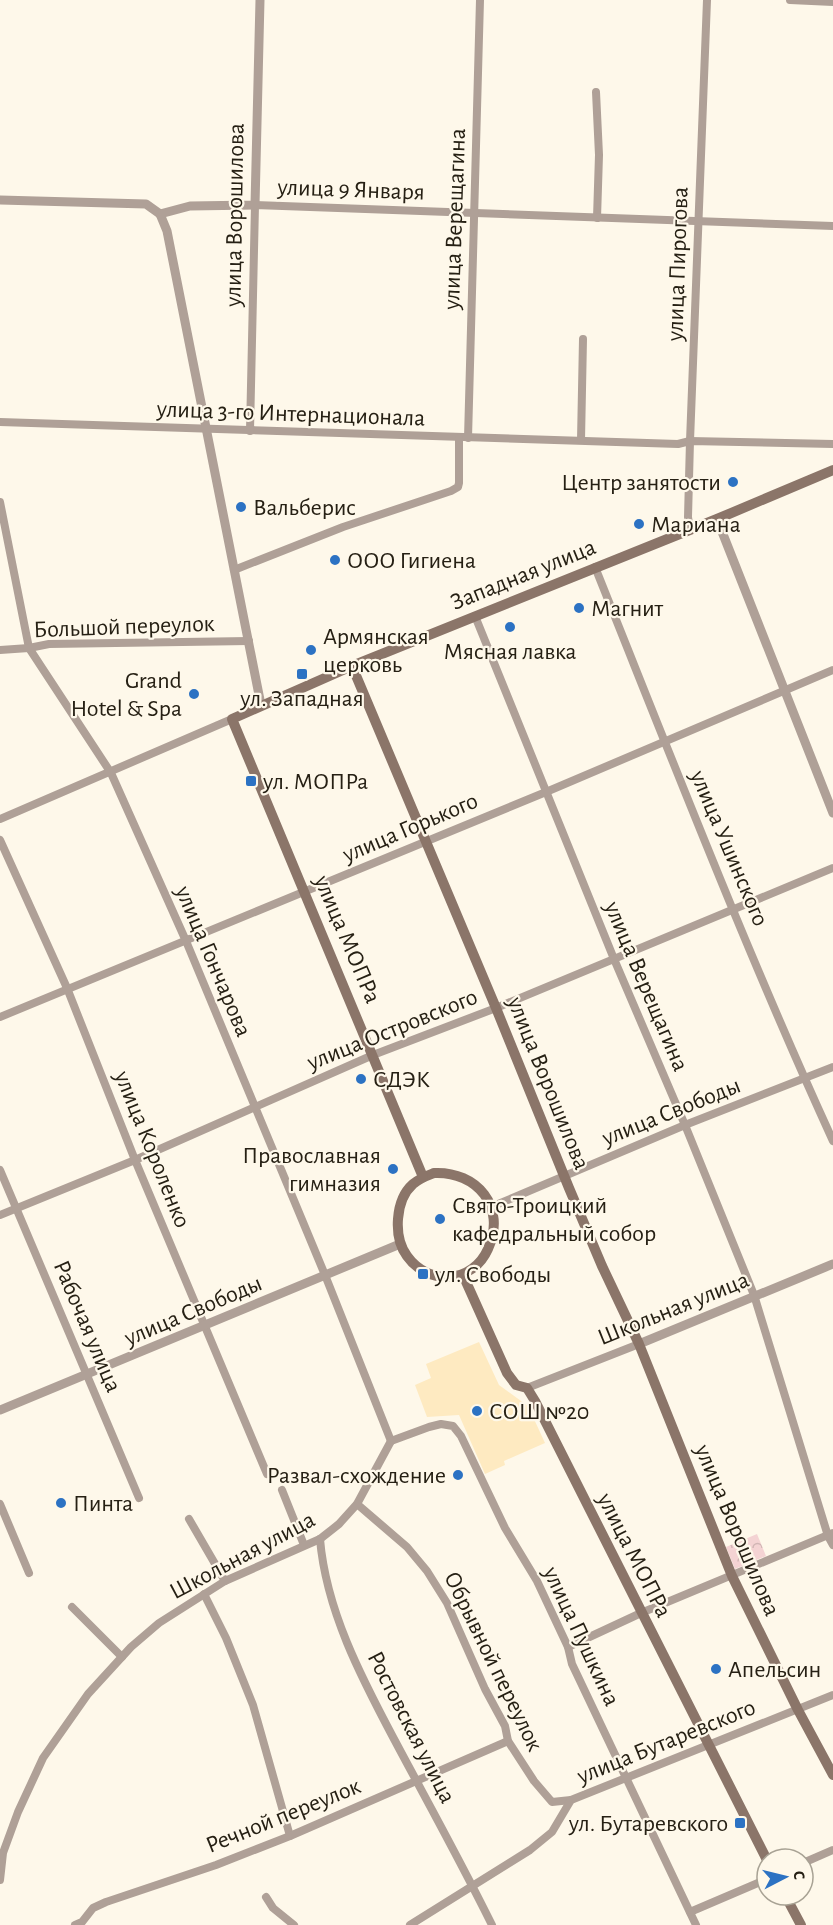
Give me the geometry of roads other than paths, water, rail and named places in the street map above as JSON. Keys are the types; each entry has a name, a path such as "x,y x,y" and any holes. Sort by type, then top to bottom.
{"main road":[{"name":"Западная улица","path":"232,719 352,666 833,470"},
{"name":"улица Ворошилова","path":"352,666 496,1008 564,1177 639,1344 732,1576 833,1775"},
{"name":"улица МОПРа","path":"232,719 423,1177"},
{"path":"434,1173 460,1176 485,1195 491,1207 494,1228 491,1243 477,1267 463,1275 450,1277 435,1275 420,1268 407,1257 400,1244 399,1212 404,1197 412,1185 423,1177 434,1173"},
{"name":"улица МОПРа","path":"463,1275 507,1373 516,1385 527,1388 760,1847"},
{"path":"791,1907 801,1925"}],"street":[{"name":"улица Ворошилова","path":"250,431 260,0"},
{"name":"улица Верещагина","path":"468,438 480,0"},
{"name":"улица Пирогова","path":"690,530 688,517 697,221 707,0"},
{"path":"790,0 833,2"},
{"path":"596,92 599,154 597,218"},
{"path":"0,200 146,204 160,214 167,231 261,705"},
{"name":"улица 9 Января","path":"160,214 190,207 255,205 833,226"},
{"path":"581,440 583,339"},
{"name":"улица 3-го Интернационала","path":"0,422 678,444 690,441 833,444"},
{"path":"234,570 343,527 458,487 459,438"},
{"name":"улица Гончарова","path":"0,502 29,648 111,773 186,941 325,1275 391,1442"},
{"path":"717,519 783,692 833,813"},
{"name":"улица Ушинского","path":"595,567 664,741 833,1141"},
{"name":"улица Верещагина","path":"475,616 754,1295 833,1545"},
{"name":"Большой переулок","path":"0,650 49,644 249,641"},
{"name":"улица Горького","path":"0,1017 546,792 833,670"},
{"name":"Западная улица","path":"0,819 232,719"},
{"name":"улица Короленко","path":"0,840 66,988 135,1160 267,1474"},
{"name":"улица Островского","path":"0,1215 135,1160 373,1055 496,1008 833,868"},
{"name":"улица Свободы","path":"491,1207 685,1125 833,1066"},
{"name":"Рабочая улица","path":"0,1170 139,1498"},
{"name":"улица Свободы","path":"0,1410 400,1244"},
{"name":"Школьная улица","path":"527,1388 833,1264"},
{"name":"улица Пушкина","path":"391,1442 429,1426 441,1424 453,1426 461,1436 505,1528 537,1581 568,1647 572,1664 696,1925"},
{"name":"Школьная улица","path":"0,1880 1,1857 18,1812 43,1758 88,1694 122,1657 159,1623 225,1581 320,1539 339,1524 357,1504 391,1442"},
{"path":"282,1490 304,1545"},
{"path":"0,1504 29,1573"},
{"name":"Обрывной переулок","path":"357,1504 407,1547 427,1571 447,1603 484,1689 505,1726 508,1741 534,1781 552,1802 571,1800"},
{"path":"189,1519 225,1581"},
{"path":"568,1647 641,1613 830,1534"},
{"name":"Ростовская улица","path":"320,1539 322,1564 337,1617 376,1705 492,1925"},
{"path":"204,1594 247,1687 290,1836"},
{"path":"72,1607 122,1657"},
{"name":"улица Бутаревского","path":"410,1925 530,1850 552,1832 571,1800 833,1695"},
{"name":"Речной переулок","path":"75,1925 82,1922 93,1908 106,1902 216,1865 290,1836 508,1741"},
{"path":"815,1858 833,1850"},
{"path":"690,1912 755,1884"},
{"path":"266,1897 273,1908 294,1925"}],"place":[{"name":"Центр занятости","path":"733,482"},
{"name":"Вальберис","path":"241,507"},
{"name":"Мариана","path":"639,524"},
{"name":"ООО Гигиена","path":"335,560"},
{"name":"Магнит","path":"579,608"},
{"name":"Мясная лавка","path":"510,627"},
{"name":"Армянская церковь","path":"311,650"},
{"name":"ул. Западная","path":"302,674"},
{"name":"Grand Hotel & Spa","path":"194,694"},
{"name":"ул. МОПРа","path":"251,781"},
{"name":"СДЭК","path":"361,1079"},
{"name":"Православная гимназия","path":"393,1169"},
{"name":"Свято-Троицкий кафедральный собор","path":"440,1219"},
{"name":"ул. Свободы","path":"423,1274"},
{"name":"СОШ №20","path":"477,1411"},
{"name":"Развал-схождение","path":"458,1475"},
{"name":"Пинта","path":"61,1503"},
{"name":"Апельсин","path":"716,1669"},
{"name":"ул. Бутаревского","path":"740,1823"}]}
